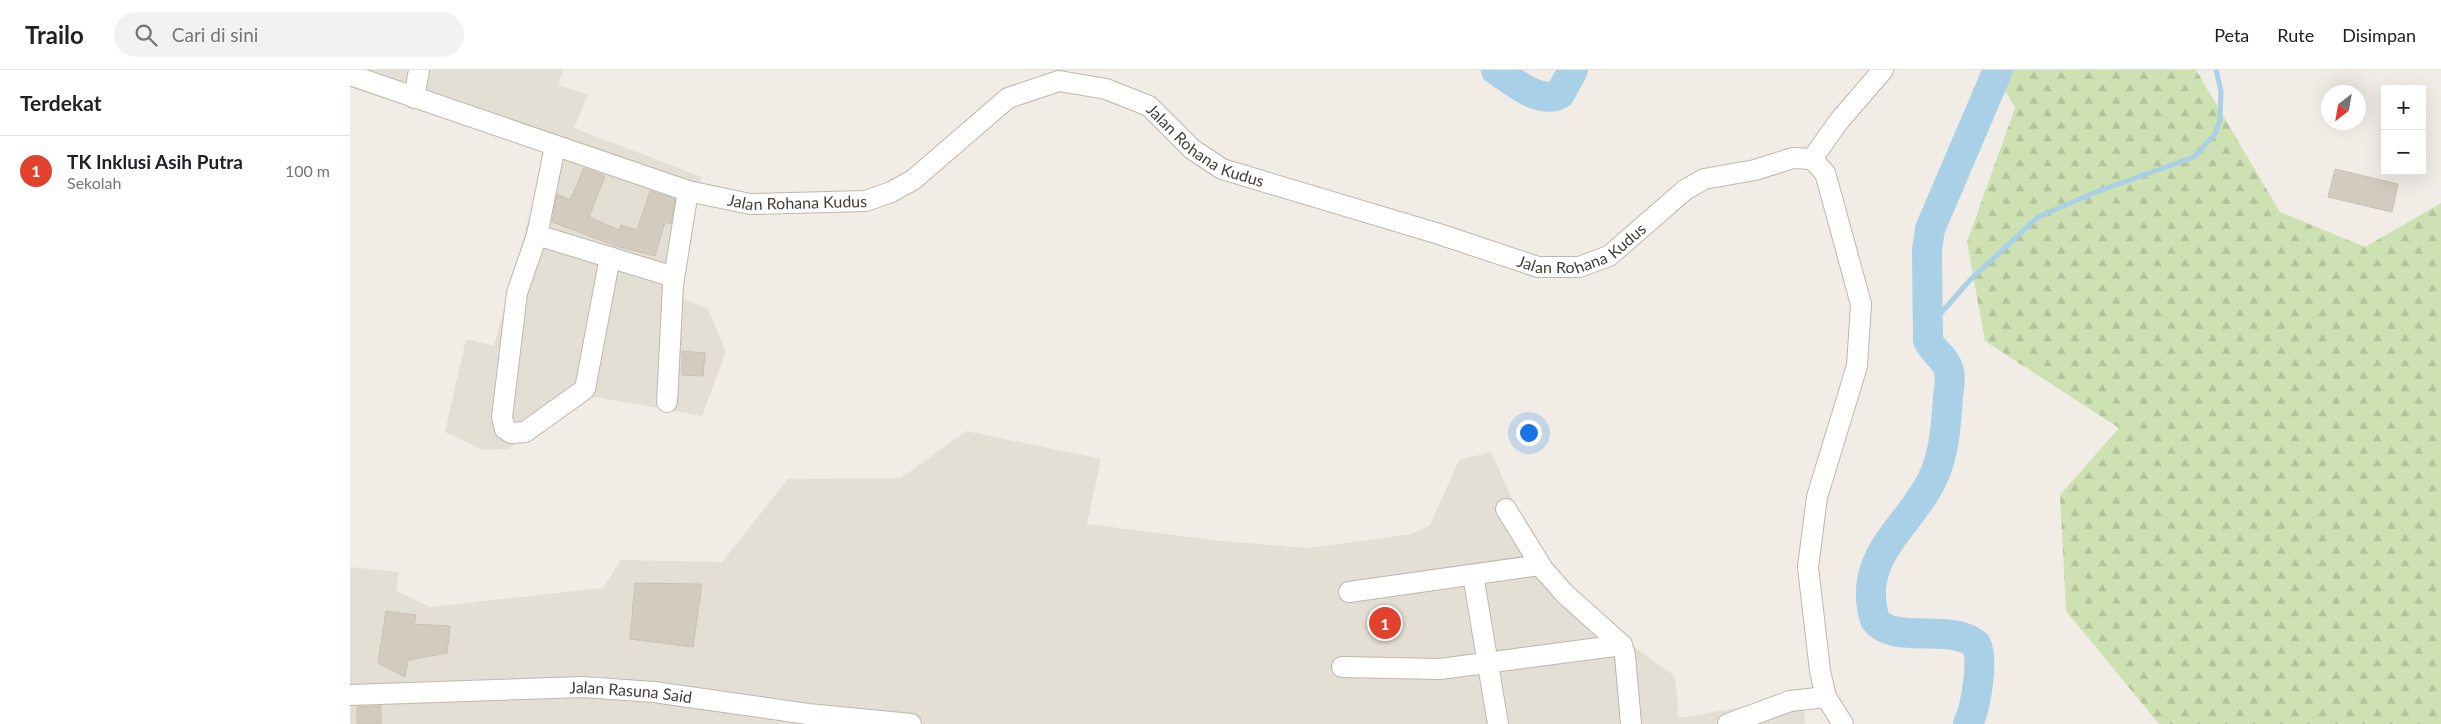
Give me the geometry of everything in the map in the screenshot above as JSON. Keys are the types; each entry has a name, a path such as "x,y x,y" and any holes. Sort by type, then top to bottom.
{"street":[{"path":"414,98 418,70"},
{"path":"1843,724 1826,697 1820,671 1808,567 1817,497 1857,366 1862,304 1825,173 1812,158 1839,121 1883,70"},
{"name":"Jalan Rohana Kudus","path":"350,75 688,191 750,204 866,201 891,192 913,180 1008,98 1059,81 1106,89 1149,106 1192,149 1222,168 1439,234 1538,267 1579,266 1610,256 1685,190 1704,179 1755,170 1793,158 1812,158"},
{"path":"555,146 537,235 517,293 502,417 505,429 511,433 525,432 585,389 610,257"},
{"path":"667,402 674,277 688,191"},
{"path":"537,235 674,277"},
{"path":"1506,509 1540,565 1565,594 1622,645 1626,654 1631,724"},
{"path":"1349,592 1540,565"},
{"path":"1473,575 1486,662 1498,724"},
{"path":"1342,668 1431,669 1622,645"},
{"name":"Jalan Rasuna Said","path":"350,695 583,688 654,692 808,714 911,724"},
{"path":"1728,724 1790,701 1826,697"}],"shaded area":[{"path":"353,70 563,70 558,85 588,95 574,128 702,177 679,297 708,309 726,352 702,416 579,394 509,449 482,450 445,432 466,339 494,346 552,133"},
{"path":"966,431 1101,459 1087,524 1221,541 1309,548 1412,534 1430,525 1459,460 1491,452 1523,523 1548,565 1615,633 1675,676 1679,718 1804,696 1805,724 350,724 350,567 399,572 396,591 430,607 603,588 621,560 722,562 788,479 901,478"}],"green space":[{"path":"1994,70 2196,70 2280,212 2365,247 2441,203 2441,724 2159,724 2066,611 2060,495 2119,428 1985,341 1967,242 2015,108"}],"building":[{"path":"584,168 605,176 589,217 619,230 621,225 637,230 650,191 675,199 671,224 665,222 655,256 616,246 552,222 557,194 570,200"},
{"path":"2335,169 2398,184 2392,212 2328,197"},
{"path":"682,351 705,353 703,376 682,375"},
{"path":"635,583 702,584 693,647 630,639"},
{"path":"386,611 416,615 414,624 450,626 447,653 408,660 405,677 378,663"},
{"path":"381,706 381,724 357,724 357,707"}],"waterway":[{"path":"1496,70 1526,90 1535,94 1552,97 1560,94 1573,70"},
{"path":"1968,724 1974,707 1978,684 1979,661 1976,644 1965,638 1952,635 1908,633 1884,627 1875,620 1871,599 1872,581 1884,549 1927,489 1933,479 1941,456 1950,377 1945,362 1928,340 1927,250 1930,229 1998,70"},
{"path":"1928,328 1970,280 2038,217 2096,192 2194,157 2215,134 2220,120 2221,91 2216,70"}],"place":[{"name":"TK Inklusi Asih Putra","path":"1385,623"}]}
